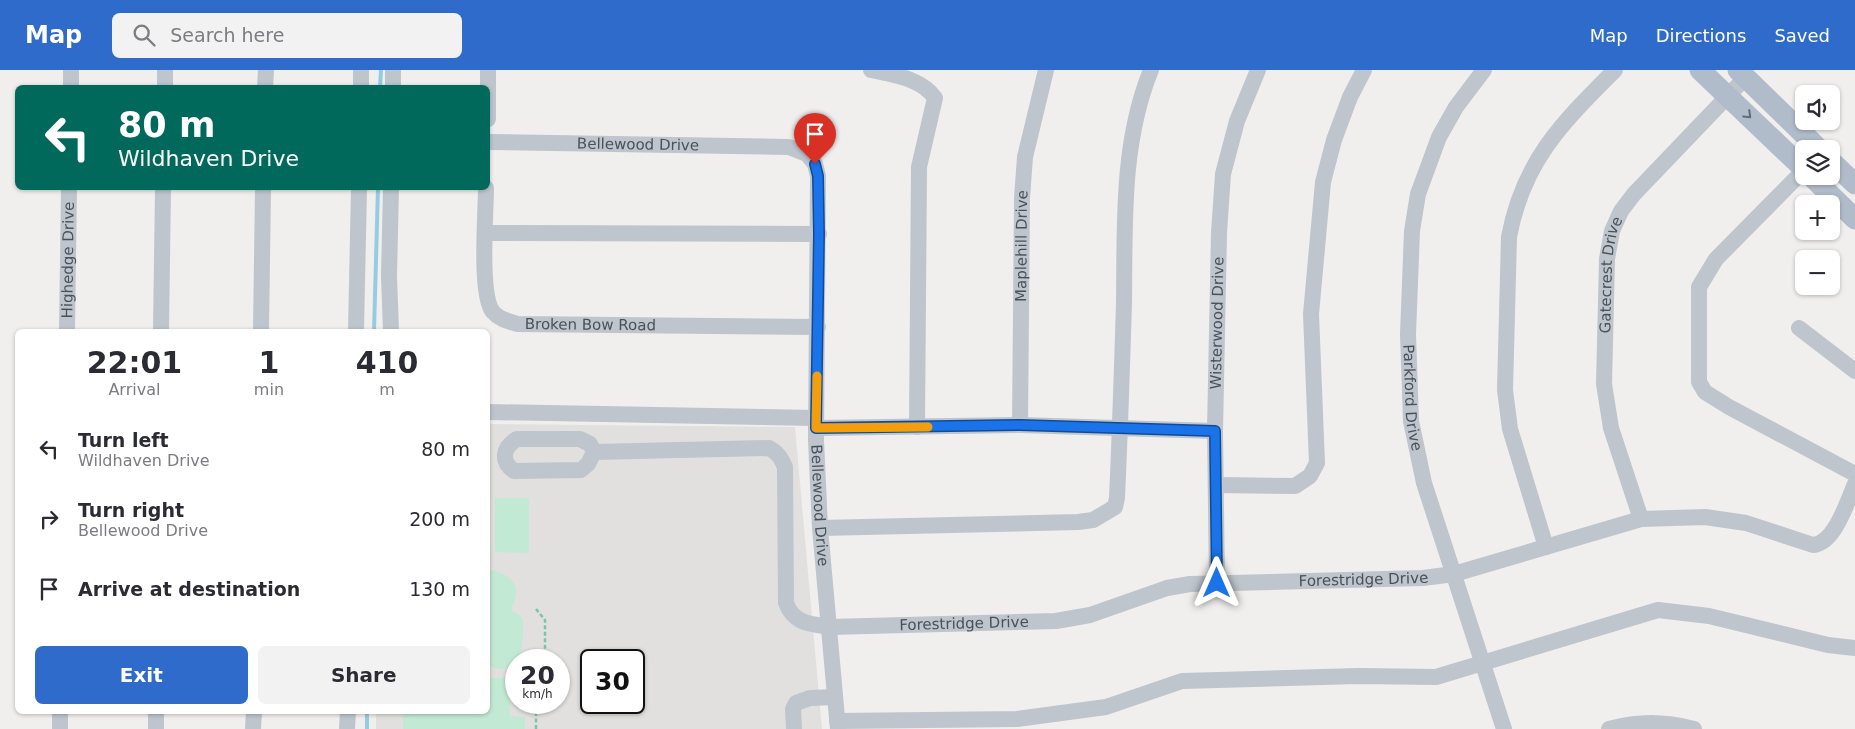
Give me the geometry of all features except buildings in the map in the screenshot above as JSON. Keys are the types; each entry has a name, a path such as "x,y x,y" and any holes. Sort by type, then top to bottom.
{"main road":[{"path":"1700,70 1795,160"},
{"path":"1742,74 1810,140"},
{"path":"1840,170 1855,184"},
{"path":"1821,185 1855,220"}],"street":[{"path":"71,70 71,85"},
{"path":"165,70 165,85"},
{"path":"265,85 266,70"},
{"path":"361,70 361,85"},
{"path":"393,70 393,85"},
{"path":"488,70 488,85"},
{"path":"871,70 901,77 922,86 928,89 935,98 919,167 916,427"},
{"name":"Maplehill Drive","path":"1020,425 1022,198 1025,157 1046,70"},
{"path":"820,528 1078,522 1093,520 1115,508 1120,428 1125,212 1130,150 1151,70"},
{"name":"Wisterwood Drive","path":"1217,583 1215,431 1219,233 1223,174 1237,121 1258,70"},
{"path":"1216,485 1295,486 1310,476 1316,463 1311,314 1323,182 1334,140 1350,97 1364,70"},
{"name":"Parkford Drive","path":"1484,70 1456,107 1439,137 1418,194 1412,231 1408,334 1411,421 1424,483 1504,729"},
{"path":"1546,547 1510,429 1505,390 1509,238 1513,214 1528,173 1563,123 1615,70"},
{"name":"Gatecrest Drive","path":"1640,519 1606,407 1606,284 1607,259 1612,231 1621,211 1634,194 1728,96 1742,74"},
{"name":"Bellewood Drive","path":"490,142 797,149 807,154 815,164 818,176 819,234 816,423 820,528 838,725"},
{"path":"1795,178 1716,259 1699,287 1698,382 1704,392 1729,407 1855,474"},
{"name":"Highedge Drive","path":"66,329 69,190"},
{"path":"161,329 163,190"},
{"path":"261,329 263,190"},
{"path":"356,329 358,190"},
{"path":"390,329 391,190"},
{"name":"Broken Bow Road","path":"486,190 485,284 492,311 503,320 517,324 818,327"},
{"path":"486,233 819,234"},
{"path":"1799,328 1855,371"},
{"path":"490,412 916,427 1020,425 1215,431"},
{"path":"517,439 580,439 590,444 594,452 588,464 581,470 514,470 508,466 504,459 505,450 510,443 517,439"},
{"name":"Forestridge Drive","path":"594,452 762,448 776,451 785,467 786,603 790,611 804,624 830,627 1056,621 1090,615 1167,588 1217,583 1424,578 1454,574 1640,519 1705,517 1746,523 1813,545 1820,544 1828,539 1855,484"},
{"path":"838,725 1017,719 1106,707 1182,681 1358,676 1436,677 1658,610 1709,616 1828,645 1855,648"},
{"path":"794,729 793,709 796,703 810,698 835,697"},
{"path":"60,714 60,729"},
{"path":"156,714 156,729"},
{"path":"253,729 254,714"},
{"path":"347,729 348,714"},
{"path":"1609,729 1633,722 1655,722 1694,729"}],"path":[{"path":"536,609 545,620 545,649"},
{"path":"536,714 536,729"}],"shaded area":[{"path":"490,424 795,427 822,729 376,729 376,714 490,714"}],"green space":[{"path":"495,498 529,498 529,553 495,552"},
{"path":"490,570 505,575 513,582 516,593 512,611 519,615 523,621 521,649 505,649 505,668 490,666"},
{"path":"490,678 505,678 505,714 525,717 525,729 403,729 403,714 490,714"}],"waterway":[{"path":"380,85 381,70"},
{"path":"374,329 378,190"},
{"path":"367,714 367,729"}],"slow traffic":[{"path":"817,376 816,428 928,427"}],"route":[{"path":"815,164 818,176 819,234 816,428 1020,425 1215,431 1217,583"}]}
